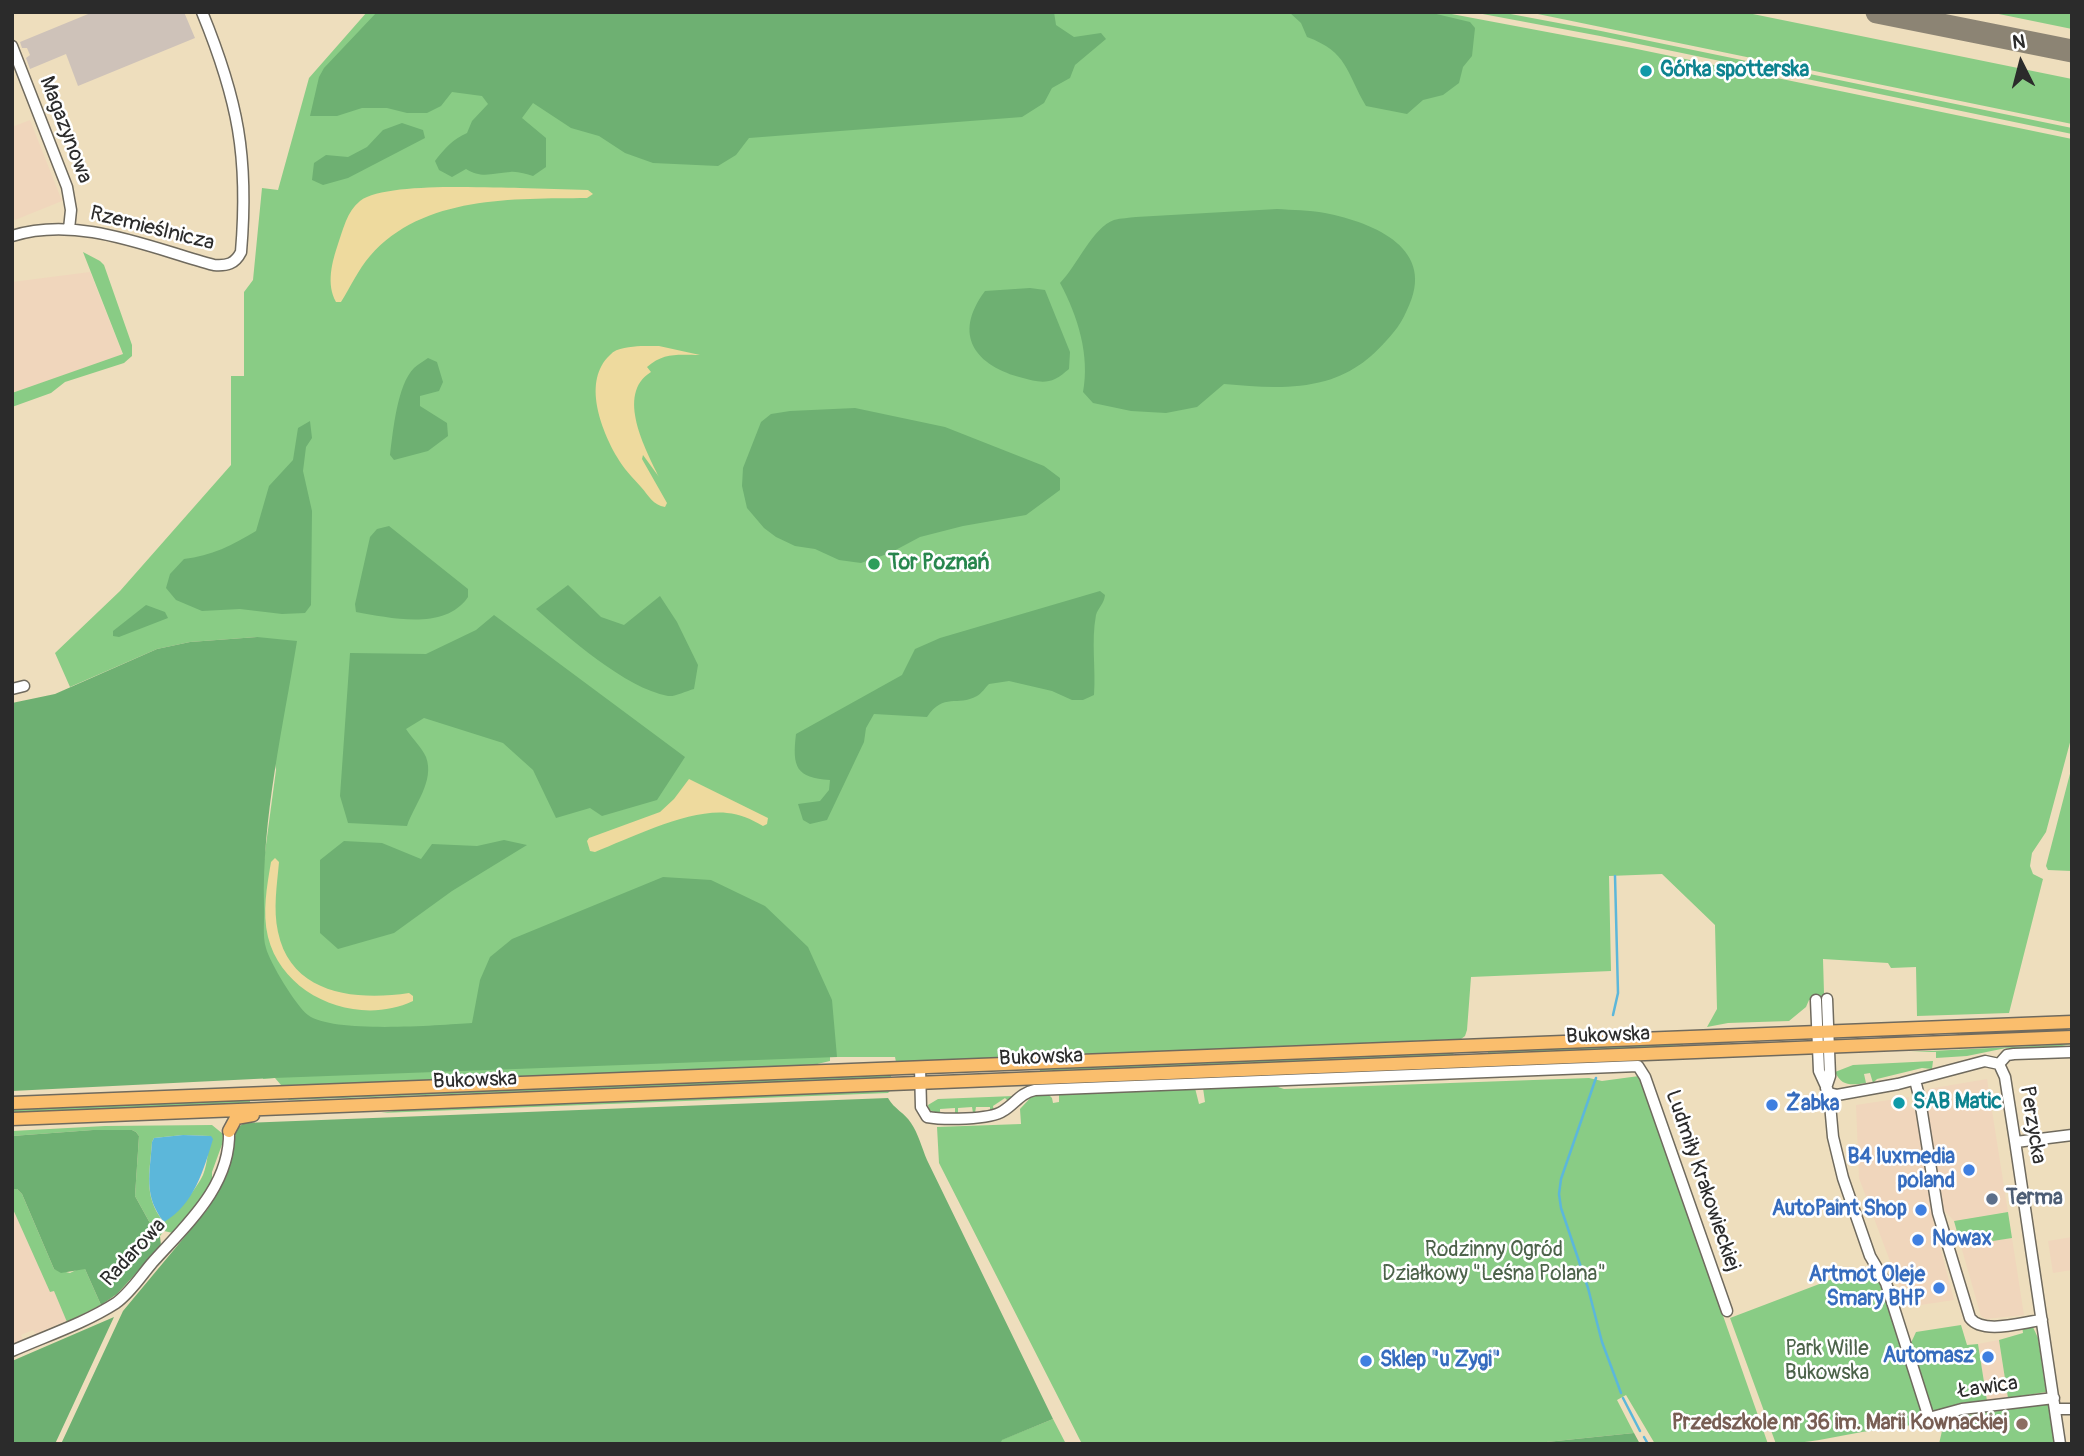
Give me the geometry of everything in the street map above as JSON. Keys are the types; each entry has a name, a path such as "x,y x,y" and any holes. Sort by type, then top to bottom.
{"main road":[{"name":"Bukowska","path":"12,1103 2072,1021"},
{"name":"Bukowska","path":"12,1119 2072,1037"},
{"path":"270,1092 270,1108"},
{"path":"229,1131 233,1121 241,1115 377,1110 406,1102"},
{"path":"124,1114 155,1119 215,1117 223,1122 229,1131"}],"street":[{"name":"Rzemieślnicza","path":"12,236 31,231 69,229 130,241 214,265 223,266 237,259 241,252 244,196 240,128 225,71 202,12"},
{"name":"Magazynowa","path":"12,46 67,187 71,210 69,229"},
{"path":"1821,1000 1823,1046 1820,1076 1827,1090 1837,1094 1915,1080 1985,1060 1999,1064 2007,1055 2072,1052"},
{"name":"Perzycka","path":"1999,1064 2005,1077 2060,1444"},
{"name":"Ludmiły Krakowieckiej","path":"921,1082 924,1115 937,1118 992,1116 1006,1110 1024,1094 1035,1090 1638,1066 1645,1077 1727,1311"},
{"path":"920,1067 921,1082"},
{"path":"1915,1080 1938,1213 1970,1318 1975,1324 1985,1328 2042,1320"},
{"name":"Ławica","path":"1827,1090 1833,1137 1843,1178 1870,1256 1886,1283 1929,1418 1962,1409 2054,1404 2072,1409"},
{"name":"Radarowa","path":"12,1351 102,1311 120,1299 204,1204 222,1172 229,1131"},
{"path":"2015,1142 2072,1135"}],"shaded area":[{"path":"93,12 184,12 195,38 78,86 66,54 30,69 26,58 30,55 20,42"},
{"path":"30,120 62,201 15,220 12,213 12,127"},
{"path":"90,272 123,355 12,393 12,282"},
{"path":"1987,1079 2008,1212 1954,1221 1942,1208 1924,1095 1928,1089"},
{"path":"1909,1097 1910,1107 1917,1111 1934,1224 1954,1300 1907,1307 1859,1178 1856,1105"},
{"path":"12,1194 70,1319 36,1334 33,1330 21,1335 23,1340 12,1345"},
{"path":"2072,1237 2072,1270 2053,1273 2048,1241"},
{"path":"2012,1238 2024,1315 1986,1319 1981,1316 1961,1246"},
{"path":"1999,1340 2008,1398 1987,1401 1978,1344"}],"green space":[{"name":"Tor Poznań","path":"367,12 1441,12 1632,48 2072,139 2072,735 2046,832 2032,853 2030,866 2033,874 2043,879 2009,1013 1917,1016 1916,967 1891,968 1888,963 1823,959 1824,993 1833,999 1809,1000 1806,1007 1789,1021 1728,1023 1707,1027 1717,1009 1715,925 1662,874 1609,876 1611,971 1471,977 1467,1030 1461,1039 896,1062 895,1057 830,1057 830,1061 813,1065 287,1086 281,1085 275,1078 263,1079 263,867 276,770 257,637 190,642 157,649 70,687 55,653 120,591 231,465 231,376 244,376 244,292 253,280 262,188 278,190 309,78"},
{"path":"377,12 1054,12 1056,25 1074,37 1101,33 1106,39 1075,65 1070,78 1052,88 1044,103 1022,117 749,138 736,155 718,166 653,163 625,153 599,136 571,128 533,103 522,118 546,138 546,167 533,176 513,172 482,175 466,169 452,177 439,170 435,161 457,138 467,133 472,121 488,104 482,96 452,92 441,106 427,113 362,108 337,116 310,116 319,77 324,68"},
{"path":"1289,12 1428,12 1470,22 1475,28 1472,56 1463,67 1459,83 1443,95 1423,100 1407,114 1366,106 1338,56 1331,49 1307,37 1301,23"},
{"path":"1472,12 1500,12 1601,31 2072,128 2072,134 1600,36"},
{"path":"1528,12 1743,12 2072,79 2072,124"},
{"path":"1989,12 2072,12 2072,29"},
{"path":"402,123 423,130 425,138 348,178 323,185 312,180 314,163 326,155 348,157 367,147 383,130"},
{"path":"1277,209 1325,213 1363,224 1396,242 1408,255 1414,271 1414,289 1407,310 1386,341 1354,368 1335,378 1313,384 1275,387 1224,384 1197,407 1166,413 1131,411 1093,403 1083,392 1084,350 1077,322 1060,283 1099,230 1122,218"},
{"path":"83,252 104,265 132,345 132,356 124,363 65,382 51,393 12,407 12,393 123,354"},
{"path":"1030,288 1045,290 1070,352 1069,369 1057,378 1047,381 1027,379 992,366 981,357 970,335 970,321 985,291"},
{"path":"428,358 437,362 443,382 439,391 420,396 420,406 447,423 448,436 428,451 394,460 390,455 397,409 404,386 414,368"},
{"path":"855,408 945,427 1044,466 1060,478 1060,490 1026,515 920,537 890,553 861,563 839,560 815,549 795,546 776,537 764,528 747,508 742,486 743,468 761,422 771,414 790,411"},
{"path":"310,421 312,438 306,447 303,471 312,511 311,605 305,613 282,614 240,609 202,611 176,600 166,588 170,574 184,559 222,549 256,531 269,486 293,460 298,428"},
{"path":"389,526 468,589 468,597 458,608 446,615 416,620 356,612 355,604 370,537 377,529"},
{"path":"568,585 601,617 624,625 660,596 677,622 698,665 694,689 668,696 634,683 598,660 536,609"},
{"path":"1100,591 1105,595 1096,615 1094,695 1083,700 1072,700 1052,691 1009,681 989,684 979,695 970,699 945,702 933,709 927,717 874,714 866,728 864,742 827,820 810,824 803,820 798,804 820,801 829,790 830,780 810,777 799,769 795,755 796,734 902,675 915,649 940,638"},
{"path":"146,605 165,612 168,618 119,637 113,636 113,631"},
{"path":"494,615 685,757 657,800 602,816 590,808 556,818 533,770 503,743 424,718 406,729 426,757 428,766 423,793 407,826 348,823 340,796 350,653 426,654 476,630"},
{"path":"257,637 297,641 266,839 264,932 266,948 273,964 290,994 308,1015 340,1025 472,1023 480,980 490,957 512,939 663,877 711,880 765,906 808,947 832,1000 837,1057 274,1078 12,1091 12,703 55,694 157,649 190,642"},
{"path":"2072,766 2072,871 2048,870 2046,866"},
{"path":"504,840 527,845 452,891 394,933 338,949 320,933 320,860 344,841 382,843 421,859 432,844 477,846"},
{"path":"1683,1042 1683,1045 1661,1047 1488,1053 1488,1051"},
{"path":"2072,1044 2059,1049 2006,1048 1967,1056 1936,1058 1936,1052 1911,1052"},
{"path":"1454,1052 1453,1055 1040,1071 1040,1069"},
{"path":"1933,1061 1932,1069 1922,1068 1877,1079 1873,1083 1870,1073 1864,1074 1866,1083 1852,1084 1844,1083 1835,1072 1853,1065"},
{"path":"891,1073 891,1078 288,1100 290,1097"},
{"name":"Rodzinny Ogród Działkowy \"Leśna Polana\"","path":"1639,1076 1768,1444 1655,1444 1626,1395 1617,1400 1634,1433 1527,1444 1082,1444 939,1163 937,1127 1021,1124 1020,1109 1034,1094 1048,1094 1053,1103 1059,1102 1059,1093 1195,1088 1199,1104 1205,1102 1203,1088 1275,1086 1284,1089 1589,1078 1602,1081"},
{"path":"892,1089 888,1093 381,1113 407,1109"},
{"path":"1014,1096 1009,1102 1005,1098 993,1106 994,1112 990,1112 990,1107 976,1107 973,1113 972,1107 958,1108 958,1114 955,1114 955,1108 940,1109 940,1114 929,1110 928,1105 938,1099"},
{"path":"888,1098 916,1131 927,1160 1053,1419 1002,1440 1000,1444 61,1444 123,1311 207,1210 227,1175 236,1129 244,1123"},
{"path":"250,1099 250,1103 12,1113 12,1109"},
{"path":"212,1125 223,1134 224,1139 212,1172 212,1182 173,1233 164,1231 160,1236 156,1234 135,1196 139,1136 136,1132 93,1130 12,1136 12,1131 105,1126","holes":["210,1136 203,1175 180,1207 163,1221 150,1193 149,1174 154,1138"]},
{"path":"132,1130 139,1136 135,1196 156,1234 160,1236 161,1246 117,1294 101,1305 85,1269 61,1273 54,1269 22,1194 17,1189 12,1189 12,1136"},
{"path":"12,1189 17,1189 22,1194 54,1269 70,1273 80,1268 85,1269 101,1305 67,1322 54,1291 50,1292 12,1207"},
{"path":"2008,1212 2012,1238 1961,1246 1954,1221"},
{"name":"Park Wille Bukowska","path":"1869,1267 1878,1279 1922,1407 1921,1420 1900,1428 1809,1442 1776,1444 1730,1318"},
{"path":"114,1317 55,1444 12,1444 12,1361"},
{"path":"1961,1325 1967,1345 1978,1344 1987,1401 1960,1403 1938,1411 1930,1409 1910,1345 1916,1332"},
{"path":"2032,1325 2038,1338 2046,1392 2008,1398 1999,1340 2023,1333 2022,1326"},
{"name":"Przedszkole nr 36 im. Marii Kownackiej","path":"2048,1404 2054,1444 1939,1444 1944,1422 1969,1415"},
{"path":"1053,1419 1066,1444 1000,1444 1001,1440"},
{"path":"1634,1433 1640,1444 1527,1444"}],"sand":[{"path":"461,187 588,190 593,194 587,198 471,204 416,221 392,236 370,256 341,302 336,302 333,295 331,273 346,221 360,201 373,195 412,189"},
{"path":"659,346 700,355 672,355 653,362 647,367 651,372 640,382 635,394 634,408 641,438 659,477 643,455 642,459 667,503 665,507 652,500 619,461 605,433 597,405 597,378 610,355 616,350"},
{"path":"689,779 768,818 767,824 763,826 732,814 695,815 595,852 590,851 587,841 589,838 660,812"},
{"path":"275,858 279,862 276,906 278,932 285,953 297,969 311,981 329,989 368,996 409,993 413,996 413,1001 392,1008 347,1008 306,990 289,976 276,958 266,928 267,890 271,862"}],"water":[{"path":"211,1136 213,1139 190,1196 174,1215 164,1222 150,1193 152,1142 154,1138"}],"waterway":[{"path":"1613,1015 1618,993 1615,876"},
{"path":"1596,1078 1561,1179 1559,1194 1602,1342 1621,1393"},
{"path":"1623,1398 1640,1431"},
{"path":"1644,1437 1648,1444"}],"taxiway":[{"path":"1877,12 2072,51"}],"place":[{"name":"Górka spotterska","path":"1646,71"},
{"name":"Tor Poznań","path":"874,564"},
{"name":"SAB Matic","path":"1899,1103"},
{"name":"Żabka","path":"1772,1105"},
{"name":"B4 luxmedia poland","path":"1969,1170"},
{"name":"Terma","path":"1992,1199"},
{"name":"AutoPaint Shop","path":"1921,1210"},
{"name":"Nowax","path":"1918,1240"},
{"name":"Artmot Oleje Smary BHP","path":"1939,1288"},
{"name":"Automasz","path":"1988,1357"},
{"name":"Sklep \"u Zygi\"","path":"1366,1361"},
{"name":"Przedszkole nr 36 im. Marii Kownackiej","path":"2022,1424"}]}
